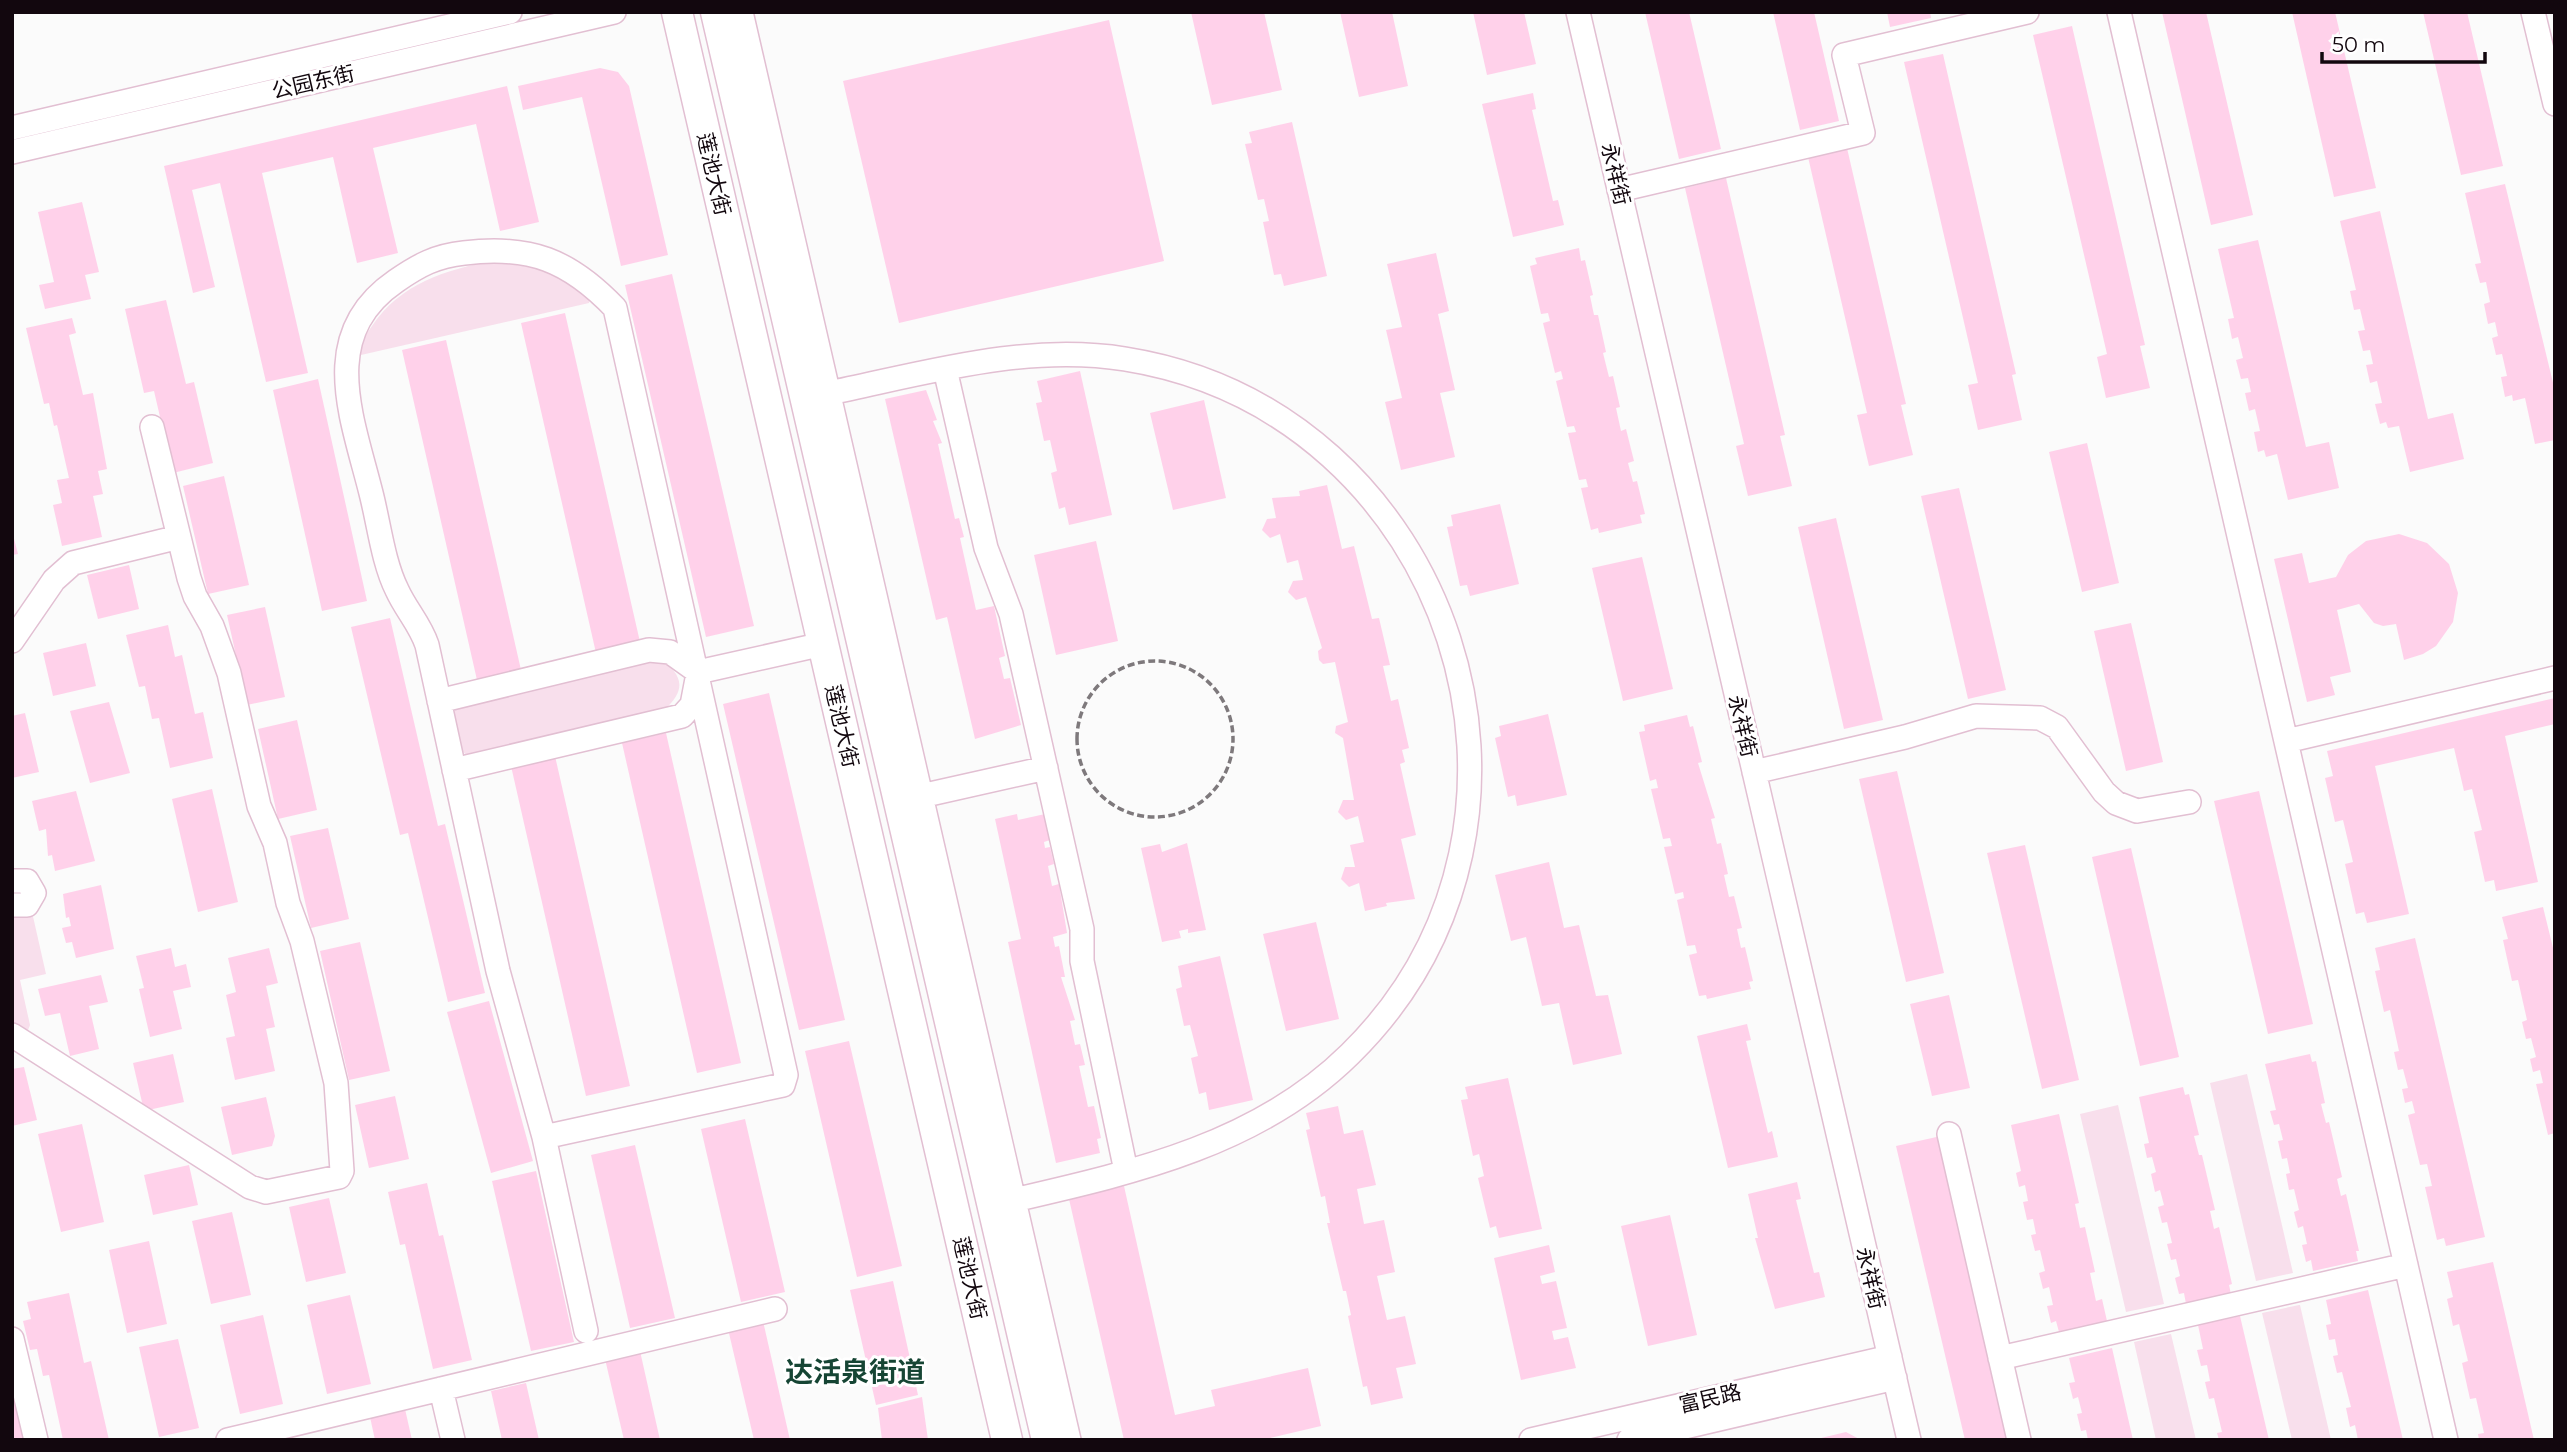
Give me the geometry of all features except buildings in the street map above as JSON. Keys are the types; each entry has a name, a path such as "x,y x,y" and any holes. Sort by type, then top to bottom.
{"main road":[{"name":"莲池大街","path":"677,12 1007,1440"},
{"name":"莲池大街","path":"716,12 1047,1440"}],"street":[{"name":"公园东街","path":"12,128 510,12"},
{"name":"公园东街","path":"12,152 614,12"},
{"path":"741,12 1069,1440"},
{"name":"永祥街","path":"1578,12 1909,1440"},
{"path":"1619,190 1863,133 1844,55 2027,12"},
{"path":"2119,12 2446,1440"},
{"path":"2533,12 2555,104"},
{"path":"544,1137 783,1085 786,1075 615,308 595,287 557,262 521,251 470,252 434,258 385,289 365,312 349,340 346,364 351,415 396,589 420,626 498,971 544,1137 586,1331"},
{"path":"829,393 1011,357 1049,354 1124,359 1198,378 1266,409 1328,453 1380,508 1422,571 1438,605 1461,677 1470,750 1466,825 1459,861 1439,919 1418,964 1399,995 1352,1052 1295,1100 1231,1136 1126,1171 1014,1200"},
{"path":"945,369 986,548 1011,614 1046,768 1082,929 1082,961 1126,1171"},
{"path":"12,1035 250,1187 266,1192 339,1177 342,1171 336,1083 302,941 288,902 272,836 259,806 229,673 212,626 195,596 152,427"},
{"path":"12,641 54,580 73,563 179,537"},
{"path":"439,701 649,650 670,652 698,672 823,644"},
{"path":"454,769 682,716 692,705 698,672"},
{"path":"2286,741 2555,678"},
{"path":"1754,772 1905,737 1965,718 2040,718 2057,727 2104,792 2116,803 2137,811 2189,802"},
{"path":"921,796 1046,768"},
{"path":"12,881 27,881 34,893 27,905 12,905"},
{"path":"1950,1134 2019,1440"},
{"path":"2000,1358 2406,1265"},
{"path":"228,1440 775,1309"},
{"path":"12,1339 36,1440"},
{"name":"富民路","path":"1531,1440 1892,1368"},
{"name":"富民路","path":"1629,1440 1892,1368"},
{"path":"441,1389 453,1440"}],"path":[{"path":"1155,661 1188,668 1214,688 1230,717 1233,742 1229,766 1212,794 1185,812 1153,818 1122,811 1096,791 1079,760 1077,731 1087,701 1108,677 1122,668 1155,661"}],"shaded area":[{"path":"494,261 546,270 585,294 590,298 589,303 361,355 365,336 383,311 410,289 442,274"},
{"path":"658,657 672,669 679,681 677,695 664,710 468,756 454,745 449,709"},
{"path":"32,912 46,974 20,980 30,1025 28,1030 12,1024 12,913"},
{"path":"2247,1074 2293,1273 2256,1281 2210,1083"},
{"path":"2118,1105 2164,1304 2126,1312 2080,1114"},
{"path":"2300,1305 2331,1440 2292,1440 2262,1313"},
{"path":"2171,1334 2196,1440 2156,1440 2134,1342"}],"district":[{"name":"达活泉街道","path":"855,1372"}]}
